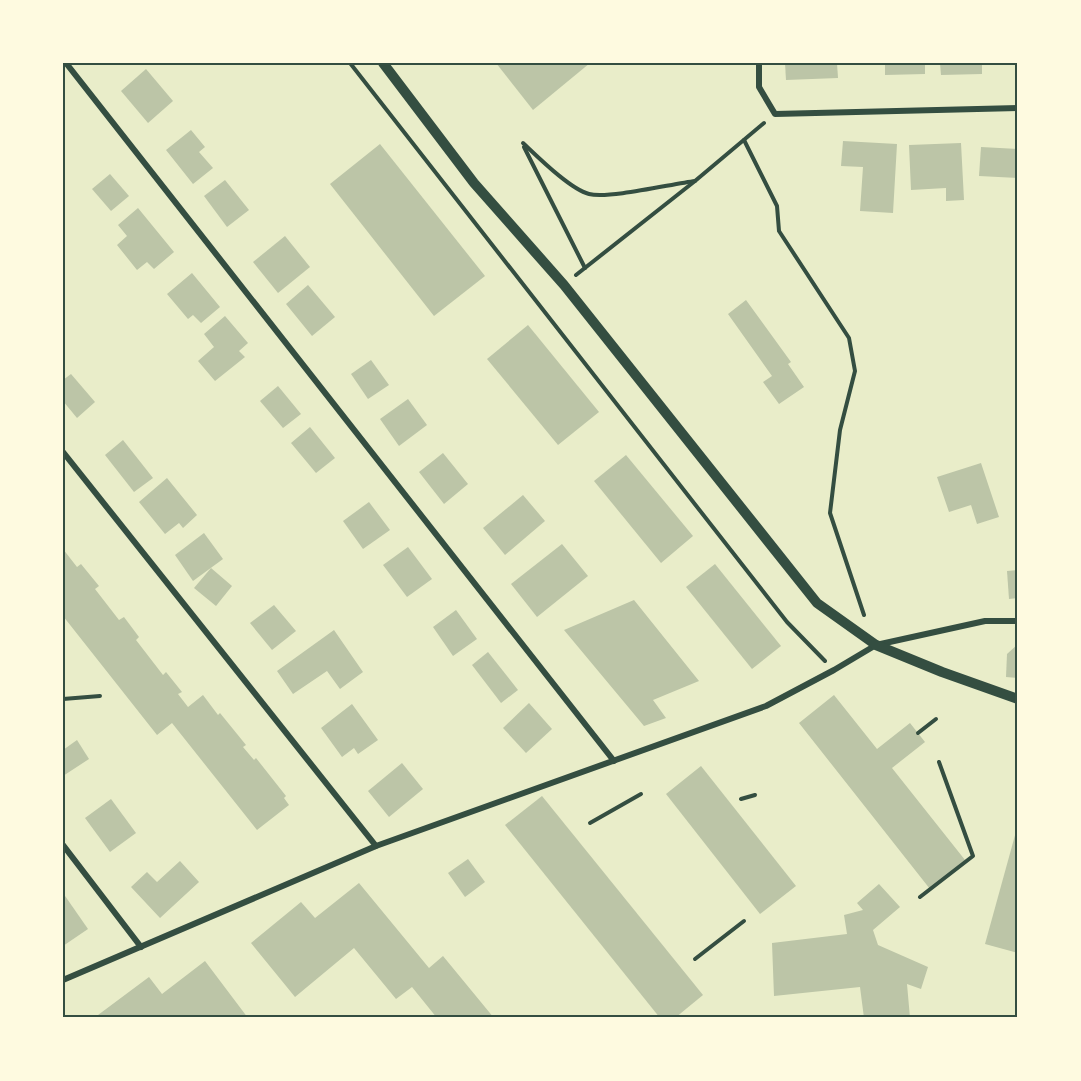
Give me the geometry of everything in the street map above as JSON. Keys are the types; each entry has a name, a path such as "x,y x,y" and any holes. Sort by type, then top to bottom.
{"street":[{"path":"383,63 474,183 564,285 816,603 876,645 1018,699"},
{"path":"759,63 759,87 775,114 1018,108"},
{"path":"67,65 614,761"},
{"path":"63,452 376,846"},
{"path":"63,980 376,846 766,706 876,645 985,621 1018,621"},
{"path":"63,845 141,947"}],"path":[{"path":"350,63 787,622 834,670"},
{"path":"564,285 775,114"},
{"path":"744,140 777,206 779,231 849,338 855,371 840,430 830,513 852,583 876,645"},
{"path":"585,268 522,143 559,176 588,194 606,195 695,181"},
{"path":"63,699 100,696"},
{"path":"918,733 936,719"},
{"path":"920,897 973,856 939,762"},
{"path":"590,823 641,794"},
{"path":"741,799 755,795"},
{"path":"695,959 744,921"}],"building":[{"path":"496,63 590,63 533,110"},
{"path":"785,63 837,63 838,78 786,80"},
{"path":"885,63 925,63 925,74 885,75"},
{"path":"940,63 982,63 982,74 941,75"},
{"path":"146,69 173,101 148,123 121,91"},
{"path":"191,130 205,147 199,152 213,168 193,184 166,150"},
{"path":"843,141 897,144 893,213 860,211 863,167 841,166"},
{"path":"961,143 964,200 946,201 946,188 911,190 909,145"},
{"path":"380,144 485,276 434,316 330,184"},
{"path":"981,147 1018,149 1018,178 979,176"},
{"path":"110,174 129,196 111,211 92,189"},
{"path":"225,180 249,210 227,227 204,196"},
{"path":"138,208 174,252 154,269 147,262 137,270 117,245 127,236 118,225"},
{"path":"285,236 310,267 278,293 253,262"},
{"path":"192,273 220,307 201,323 193,315 188,319 167,294"},
{"path":"308,285 335,317 312,336 286,304"},
{"path":"746,300 791,362 788,364 804,387 779,404 763,382 772,376 728,314"},
{"path":"225,316 248,343 239,351 245,357 215,381 198,361 214,347 204,334"},
{"path":"528,325 599,412 558,445 487,359"},
{"path":"371,360 389,385 368,399 351,374"},
{"path":"71,374 95,402 77,418 63,401 63,380"},
{"path":"278,386 301,414 283,428 260,401"},
{"path":"408,399 427,425 399,446 380,419"},
{"path":"310,427 335,458 316,473 291,443"},
{"path":"123,440 153,478 134,492 105,455"},
{"path":"443,453 468,484 444,504 419,472"},
{"path":"626,455 693,536 661,563 594,481"},
{"path":"981,463 999,517 977,524 971,505 949,512 937,477"},
{"path":"167,478 197,515 183,528 179,523 165,534 139,502"},
{"path":"523,495 545,521 505,555 483,528"},
{"path":"369,502 390,530 363,549 343,521"},
{"path":"204,533 223,559 193,581 175,555"},
{"path":"562,544 588,576 537,617 511,584"},
{"path":"408,547 432,579 407,597 383,565"},
{"path":"63,549 77,567 81,564 99,586 95,589 119,620 124,617 139,637 136,640 163,675 166,672 182,692 178,694 188,707 203,695 246,745 243,747 254,760 256,758 286,796 284,798 289,805 257,830 172,723 157,735 63,616"},
{"path":"715,564 781,646 752,669 686,587"},
{"path":"211,568 232,586 216,606 194,588"},
{"path":"1018,570 1018,598 1009,599 1007,571"},
{"path":"634,600 699,681 653,700 666,718 644,726 564,630"},
{"path":"274,605 296,631 272,650 250,623"},
{"path":"456,610 477,639 453,656 433,627"},
{"path":"334,630 363,672 340,689 327,671 293,694 277,671"},
{"path":"1018,644 1018,678 1006,677 1007,654"},
{"path":"488,652 518,690 501,703 472,665"},
{"path":"834,695 877,749 910,723 925,742 892,768 965,860 930,889 799,723"},
{"path":"529,703 552,729 526,753 503,728"},
{"path":"352,704 378,740 358,754 354,748 342,757 321,728"},
{"path":"77,740 89,759 63,776 63,750"},
{"path":"402,763 423,789 389,817 368,791"},
{"path":"701,766 796,886 760,914 666,794"},
{"path":"542,796 703,995 675,1018 660,1018 505,825"},
{"path":"111,799 136,833 110,852 85,818"},
{"path":"1018,828 1018,953 985,944"},
{"path":"468,859 485,882 465,897 448,873"},
{"path":"180,861 199,882 160,918 131,887 147,872 157,882"},
{"path":"359,883 429,968 443,956 494,1018 437,1018 412,987 396,999 354,948 295,997 251,943 301,902 315,918"},
{"path":"879,884 900,907 873,930 878,945 928,967 921,989 907,984 910,1018 864,1018 860,987 774,996 772,943 847,934 844,915 863,910 857,903"},
{"path":"63,893 88,929 63,946"},
{"path":"205,961 248,1018 100,1018 98,1015 149,977 162,994"}]}
